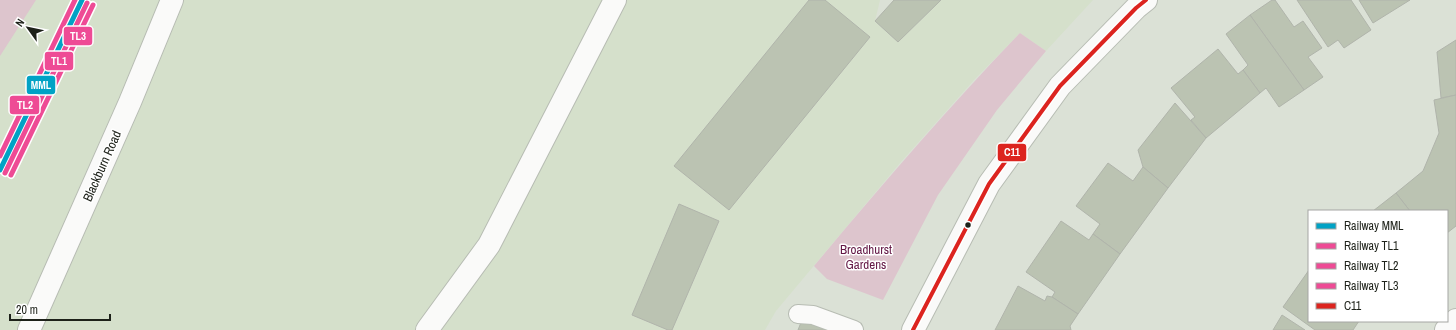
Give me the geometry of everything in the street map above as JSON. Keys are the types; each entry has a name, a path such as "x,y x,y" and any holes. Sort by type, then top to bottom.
{"street":[{"name":"Blackburn Road","path":"29,330 130,102 172,0"},
{"path":"427,330 489,245 615,0"},
{"path":"913,330 989,184 1060,86 1136,8 1146,0"},
{"path":"1446,330 1456,320"}],"lane":[{"path":"798,314 813,315 854,330"}],"shaded area":[{"path":"0,0 880,0 875,21 898,42 941,0 1093,0 1046,51 1020,33 974,80 900,163 776,311 765,330 0,330"}],"green space":[{"path":"0,0 36,0 0,56"},
{"name":"Broadhurst Gardens","path":"1020,33 1046,51 997,110 938,195 883,300 827,279 814,266 915,148"}],"building":[{"path":"809,0 825,0 870,37 729,210 674,166"},
{"path":"894,0 941,0 898,42 875,21"},
{"path":"1272,0 1275,0 1294,27 1303,21 1322,48 1308,57 1323,77 1304,90 1250,15"},
{"path":"1297,0 1351,0 1371,30 1344,48 1338,40 1328,47"},
{"path":"1359,0 1410,0 1373,23"},
{"path":"1250,15 1304,90 1279,107 1266,88 1260,93 1243,70 1248,65 1226,34"},
{"path":"1456,40 1456,95 1441,98 1437,52"},
{"path":"1218,49 1238,74 1243,70 1260,93 1206,138 1191,120 1195,117 1171,88"},
{"path":"1456,95 1456,226 1448,232 1448,210 1409,210 1396,193 1423,171 1439,133 1434,100"},
{"path":"1175,103 1206,138 1168,188 1143,167 1138,150"},
{"path":"1108,163 1133,181 1143,167 1168,188 1120,254 1093,234 1100,224 1076,206"},
{"path":"1396,193 1409,210 1374,210"},
{"path":"679,204 719,221 672,330 668,330 632,315"},
{"path":"1061,221 1089,240 1093,234 1120,254 1078,314 1052,297 1055,292 1026,272"},
{"path":"1308,271 1308,322 1358,322 1353,330 1315,330 1283,307"},
{"path":"1018,286 1045,301 1047,296 1052,297 1078,314 1070,326 1071,330 995,330"},
{"path":"1282,315 1305,330 1273,330"},
{"path":"802,320 829,330 798,330"}],"rail line":[{"name":"TL2","path":"0,156 75,0"},
{"name":"MML","path":"0,170 82,0"},
{"name":"TL1","path":"5,173 87,3"},
{"name":"TL3","path":"11,175 93,5"}],"transit line":[{"name":"C11","path":"913,330 989,184 1060,86 1136,8 1146,0"}]}
